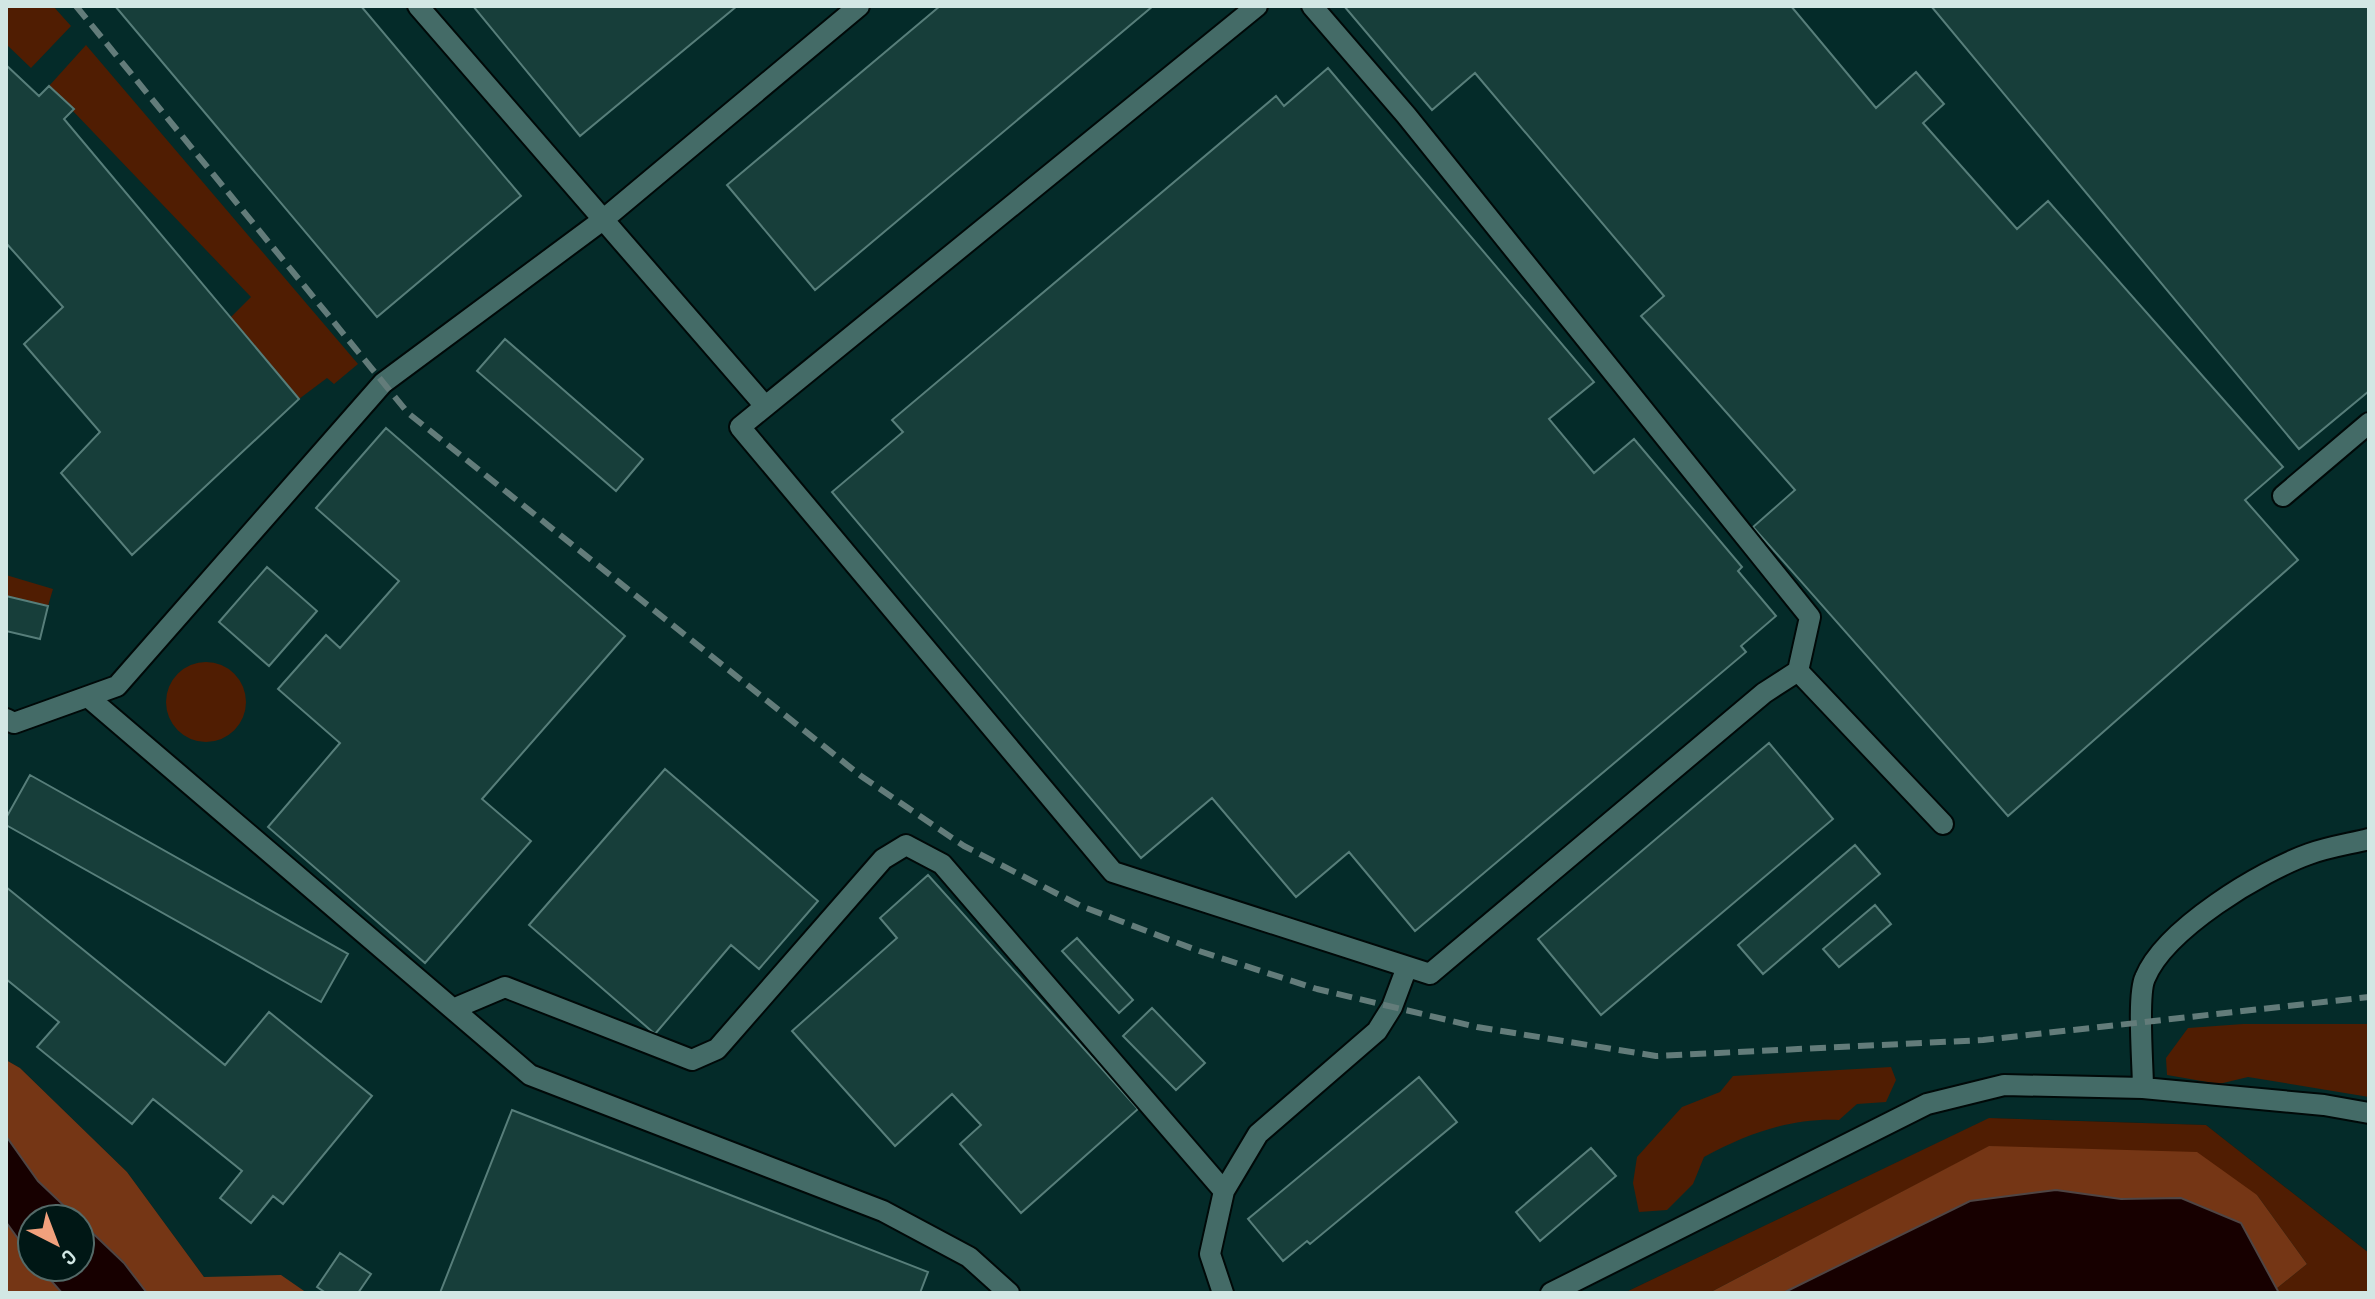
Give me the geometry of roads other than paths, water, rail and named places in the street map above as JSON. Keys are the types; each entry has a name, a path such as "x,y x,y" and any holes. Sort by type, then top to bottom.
{"lane":[{"path":"418,6 765,406"},
{"path":"6,719 14,723 117,686 383,383 604,219 859,6"},
{"path":"1257,6 740,427 1113,872 1430,974 1764,693 1798,671 1810,617 1406,115 1312,6"},
{"path":"2283,496 2369,423"},
{"path":"1798,671 1943,824"},
{"path":"88,697 530,1075 883,1211 969,1257 1009,1293"},
{"path":"2143,1088 2144,979 2171,943 2197,918 2244,886 2309,854 2369,839"},
{"path":"453,1009 505,987 692,1060 717,1049 883,859 906,845 942,864 1224,1191"},
{"path":"1223,1293 1210,1254 1224,1191 1258,1134 1377,1031 1392,1007 1407,967"},
{"path":"1551,1293 1927,1104 2004,1085 2143,1088 2324,1105 2369,1113"}],"railway":[{"path":"76,6 408,413 861,776 964,846 1081,906 1199,951 1317,989 1477,1027 1656,1056 1983,1040 2369,997"}]}
